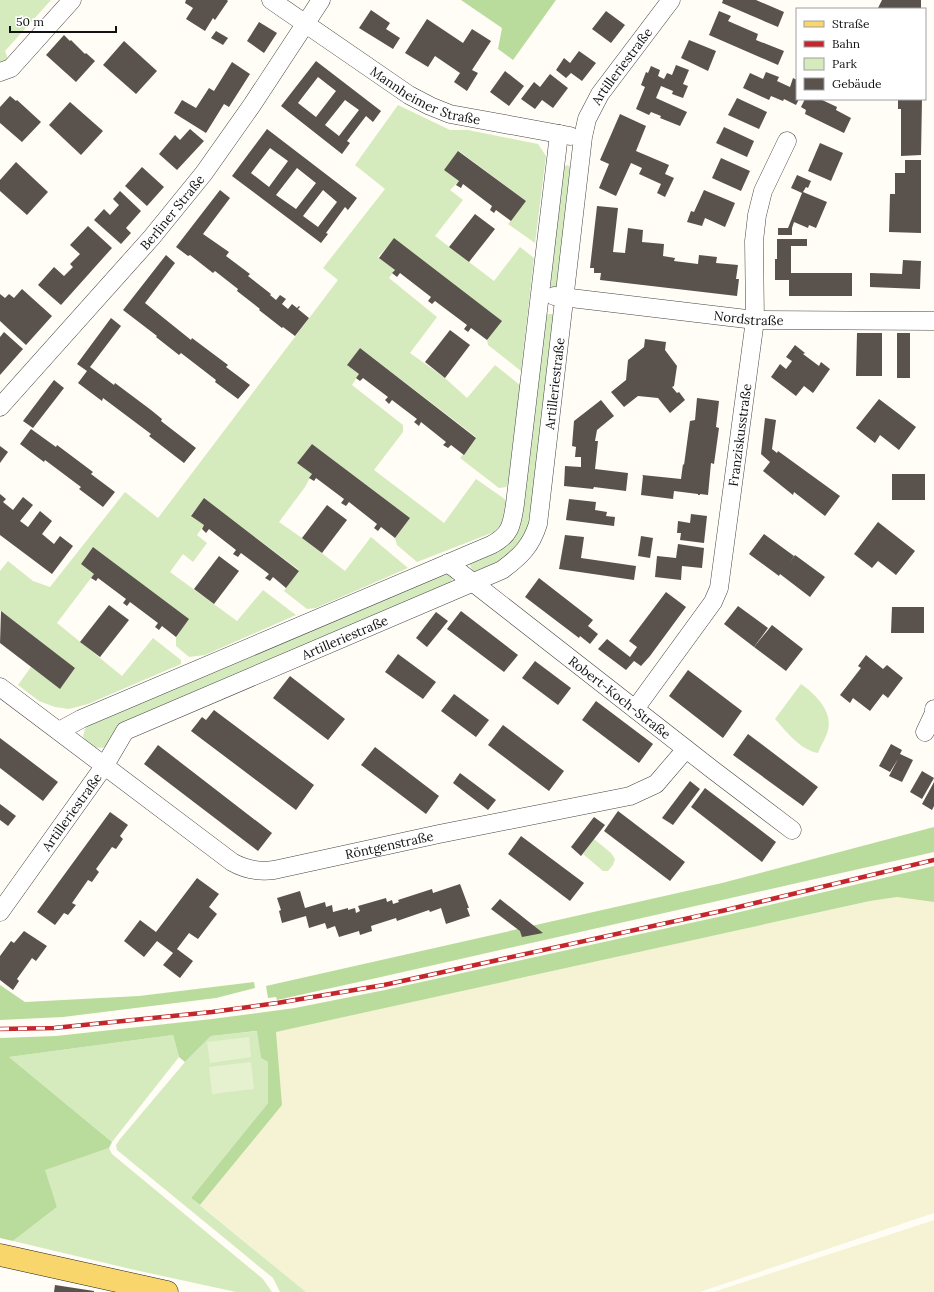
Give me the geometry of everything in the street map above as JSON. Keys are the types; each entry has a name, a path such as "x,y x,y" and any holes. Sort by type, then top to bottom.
{"main road":[{"path":"0,1255 167,1292"}],"street":[{"path":"0,72 11,68 72,0"},
{"name":"Mannheimer Straße","path":"271,0 409,95 430,106 450,114 473,119 559,134"},
{"name":"Berliner Straße","path":"0,407 152,237 204,173 252,105 321,0"},
{"name":"Artilleriestraße","path":"0,912 105,765 125,731 502,570 517,560 527,548 534,537 538,524 583,137 587,119 600,94 672,0"},
{"path":"559,134 583,137"},
{"name":"Artilleriestraße","path":"59,731 80,719 448,563 500,540 507,534 511,526 515,504 559,134"},
{"name":"Franziskusstraße","path":"635,709 713,602 719,588 755,320 754,241 756,215 763,191 787,141"},
{"path":"541,295 564,297"},
{"name":"Nordstraße","path":"564,297 755,320 934,321"},
{"name":"Robert-Koch-Straße","path":"448,563 792,830"},
{"name":"Röntgenstraße","path":"0,687 232,862 241,867 259,872 630,796 656,784 686,749"},
{"path":"925,732 934,713 934,709"}],"shaded area":[{"path":"897,897 934,902 934,1213 700,1292 306,1292 200,1205 281,1105 275,1032 870,901"},
{"path":"934,1220 934,1292 713,1292 870,1241"}],"green space":[{"path":"0,0 51,0 5,51 9,62 0,69"},
{"path":"461,0 556,0 513,60 498,49 502,28"},
{"path":"398,105 450,130 468,130 538,144 546,156 535,243 508,224 526,201 459,151 444,170 459,181 450,190 463,200 435,236 494,281 520,247 534,258 521,371 488,345 487,340 501,321 394,239 378,257 395,270 389,278 437,317 410,353 445,378 467,398 495,365 520,385 508,483 506,487 499,488 460,458 476,437 360,348 347,365 359,374 352,385 403,425 403,432 374,470 444,523 476,479 506,500 502,523 494,532 417,562 397,545 395,538 410,518 312,444 297,463 312,474 305,487 279,522 345,571 371,537 408,568 316,608 307,609 284,591 299,570 204,499 191,515 204,525 197,535 207,543 193,562 183,554 170,572 237,621 263,590 296,615 205,655 189,657 176,646 176,637 188,619 93,547 81,564 94,574 57,623 122,676 153,638 181,660 181,664 88,704 69,709 55,707 39,701 18,685 31,667 60,688 75,668 1,611 0,612 0,571 8,561 33,581 50,587 125,492 158,518 338,280 323,268 385,189 355,165"},
{"path":"567,165 572,167 561,284 555,288 548,283 562,169"},
{"path":"553,314 557,317 530,525 525,540 509,556 477,572 473,571 468,562 502,545 544,316"},
{"path":"445,570 453,577 451,583 105,747 98,748 92,746 83,736 85,729 91,722"},
{"path":"801,684 817,698 828,716 828,730 818,753 805,748 789,735 775,719"},
{"path":"934,827 934,852 277,1000 276,997 268,998 266,986 722,883"},
{"path":"594,839 611,853 615,859 613,865 608,871 603,871 583,854"},
{"path":"934,866 934,902 897,897 870,901 276,1032 282,1105 200,1205 191,1198 268,1103 268,1062 261,1058 257,1031 211,1036 185,1062 179,1057 173,1035 9,1057 112,1142 109,1148 45,1170 57,1207 13,1241 0,1238 0,1038 56,1036 212,1019 295,1008 385,990 727,915"},
{"path":"254,982 255,988 216,998 63,1017 0,1020 0,985 25,1002 139,996"},
{"path":"258,1031 261,1058 268,1062 268,1103 191,1198 306,1292 280,1292 273,1278 117,1150 116,1145 185,1062 211,1036"},
{"path":"173,1035 179,1057 112,1142 9,1057"},
{"path":"249,1037 251,1057 210,1063 207,1042"},
{"path":"251,1062 254,1089 212,1094 209,1067"},
{"path":"109,1148 112,1154 263,1279 272,1292 236,1292 13,1241 57,1207 44,1170"}],"building":[{"path":"186,0 228,1 215,20 213,18 205,31 186,19 193,8 185,3"},
{"path":"723,0 756,0 784,12 778,27 722,3"},
{"path":"882,0 921,0 921,8 878,8"},
{"path":"371,10 390,23 386,29 400,38 393,49 359,28"},
{"path":"606,11 625,25 611,43 592,29"},
{"path":"719,11 731,16 728,21 758,34 756,40 784,51 778,65 709,35"},
{"path":"427,19 463,43 472,29 491,41 472,70 478,73 467,91 454,82 460,73 435,56 428,67 405,53"},
{"path":"259,22 277,33 264,53 247,41"},
{"path":"216,31 228,38 223,45 211,38"},
{"path":"64,35 95,61 76,82 46,55"},
{"path":"689,40 716,51 708,71 681,58"},
{"path":"124,41 157,71 136,94 103,65"},
{"path":"579,51 596,63 582,81 571,73 566,78 556,70 564,58 570,63"},
{"path":"316,61 381,111 373,122 366,116 347,141 350,143 342,154 281,106","holes":["318,77 336,91 316,117 298,103","345,100 359,110 339,136 325,125"]},
{"path":"232,62 250,74 229,107 224,104 206,133 174,113 182,100 196,108 209,88 214,91"},
{"path":"676,65 689,70 683,84 688,86 683,98 672,94 673,91 661,86 656,98 687,112 680,126 660,118 661,116 651,112 649,115 636,109 645,87 641,85 646,72 648,73 651,66 660,70 658,76 664,79 667,73 672,75"},
{"path":"505,71 524,86 509,106 490,92"},
{"path":"766,72 779,77 777,81 790,87 793,78 796,80 796,100 798,100 796,105 784,99 783,101 771,96 769,100 743,88 750,73 763,79"},
{"path":"550,74 568,88 553,108 542,100 535,109 521,99 534,82 540,87"},
{"path":"10,96 16,101 17,100 41,122 22,142 0,123 0,107"},
{"path":"737,98 767,112 759,129 728,115"},
{"path":"804,100 822,100 837,107 836,110 851,118 844,133 805,114 806,110 801,107"},
{"path":"898,100 922,100 921,155 901,156 901,109 898,109"},
{"path":"70,102 103,131 81,155 49,125"},
{"path":"620,114 646,126 636,151 669,165 665,174 674,178 665,197 657,193 661,184 639,174 642,168 631,163 616,196 599,188 609,164 600,160"},
{"path":"724,127 754,141 747,157 716,143"},
{"path":"190,129 204,141 177,170 159,154 175,135 180,140"},
{"path":"267,129 357,198 348,210 345,207 326,233 328,234 321,243 232,176","holes":["270,148 288,161 269,187 251,173","297,168 316,183 296,209 276,195","323,190 337,202 318,227 303,216"]},
{"path":"820,143 843,153 831,181 808,171"},
{"path":"458,151 526,201 511,221 496,210 494,213 490,210 492,206 463,184 461,188 456,185 459,181 444,170"},
{"path":"721,158 750,171 741,191 712,178"},
{"path":"905,160 921,160 921,233 889,232 890,194 895,194 895,173 905,173"},
{"path":"16,162 48,192 27,215 0,191 0,180"},
{"path":"142,167 164,187 147,206 125,186"},
{"path":"797,175 811,181 808,188 806,187 803,192 827,202 816,228 809,225 808,228 794,222 792,235 778,235 778,228 788,228 802,193 791,188"},
{"path":"220,190 230,198 203,234 229,252 226,256 250,274 248,276 271,294 270,295 276,300 280,295 286,299 282,304 288,309 292,304 297,308 299,306 300,307 298,309 309,318 295,336 259,310 260,309 237,291 238,289 215,271 213,273 190,255 188,256 176,247"},
{"path":"704,190 735,203 725,227 705,218 702,226 687,222 691,211 694,212"},
{"path":"120,191 141,211 126,228 131,233 121,244 94,220 104,209 110,215 119,205 113,199"},
{"path":"597,206 618,208 613,252 625,253 628,228 643,230 642,242 664,244 663,256 675,258 674,261 698,264 699,255 717,257 716,263 738,265 736,279 739,279 737,296 600,280 601,273 594,273 594,268 590,268"},
{"path":"475,214 495,229 469,262 449,247"},
{"path":"88,226 112,248 61,305 38,285 54,267 64,276 73,267 70,264 80,254 70,245"},
{"path":"394,238 502,321 487,340 471,328 468,332 464,329 467,325 435,301 432,304 428,301 431,297 400,273 397,277 392,273 395,270 379,258"},
{"path":"777,239 807,239 807,246 791,246 791,273 852,273 852,296 789,296 789,280 775,280"},
{"path":"166,255 175,263 145,303 191,340 192,338 228,365 226,367 250,385 238,399 215,382 216,380 181,353 179,355 123,310"},
{"path":"903,260 921,261 920,289 870,287 870,273 902,274"},
{"path":"22,289 52,316 26,345 0,321 0,294 5,298 9,294 14,298"},
{"path":"111,318 121,326 90,367 114,385 115,383 151,410 162,419 161,421 196,448 184,463 149,436 151,434 103,398 102,401 78,383 87,371 77,364"},
{"path":"450,330 470,345 445,378 425,362"},
{"path":"4,332 23,349 0,375 0,337"},
{"path":"857,333 882,333 882,376 856,376"},
{"path":"897,333 910,333 910,378 897,378"},
{"path":"645,339 666,342 665,350 677,366 674,386 672,387 677,393 679,392 685,400 670,413 658,398 638,396 624,407 611,392 626,380 628,360 644,347"},
{"path":"795,345 805,353 803,354 819,366 821,362 830,369 813,393 804,386 796,396 771,377 780,364 786,369 792,361 786,357"},
{"path":"360,348 476,438 464,455 451,445 448,448 443,445 446,442 421,422 419,426 414,422 417,419 392,400 389,404 385,400 388,397 363,378 360,381 356,378 359,374 347,365"},
{"path":"54,380 64,388 33,428 23,421"},
{"path":"697,398 719,401 716,427 719,428 714,464 711,463 708,495 674,491 673,499 641,495 642,475 681,479 690,421 695,420"},
{"path":"879,399 916,427 899,450 880,435 875,443 856,428"},
{"path":"601,400 614,416 597,430 595,441 598,441 595,469 628,473 626,491 594,487 593,489 564,486 565,466 581,467 581,457 575,457 576,447 572,446 574,421"},
{"path":"765,418 776,420 772,449 777,453 778,451 840,496 825,516 794,492 793,495 763,471 770,462 761,454"},
{"path":"31,429 56,447 57,445 93,472 91,474 115,492 103,507 79,489 81,487 45,460 44,462 20,444"},
{"path":"312,444 410,518 395,538 381,527 378,531 374,528 377,524 349,502 346,506 341,503 344,499 316,478 314,481 309,478 312,474 297,463"},
{"path":"0,446 8,452 0,463"},
{"path":"892,474 925,474 925,500 892,500"},
{"path":"0,494 6,499 3,502 13,510 23,497 33,505 20,521 28,527 40,511 52,521 42,534 54,544 60,536 73,546 52,574 0,535"},
{"path":"204,498 299,571 286,588 273,577 270,581 265,578 269,574 241,553 238,557 233,554 236,550 209,529 206,533 202,529 204,525 191,516"},
{"path":"569,499 596,502 595,510 607,512 606,516 615,517 614,526 566,520"},
{"path":"327,505 347,520 322,553 302,538"},
{"path":"691,514 707,516 704,543 680,540 681,533 677,533 678,521 690,523"},
{"path":"878,522 915,551 896,575 878,561 872,568 854,554"},
{"path":"764,534 794,556 790,562 795,555 825,577 810,597 780,574 779,576 749,554"},
{"path":"565,535 584,537 581,558 636,566 634,580 559,569"},
{"path":"641,536 653,538 650,558 638,556"},
{"path":"678,544 704,548 702,568 682,566 681,580 655,577 657,556 676,558"},
{"path":"93,547 189,619 176,637 162,626 159,630 155,627 158,623 130,602 127,606 123,603 126,599 98,578 96,581 91,578 94,574 81,564"},
{"path":"219,556 239,571 214,604 194,589"},
{"path":"539,578 593,620 588,626 598,634 590,644 580,636 579,638 525,597"},
{"path":"666,592 686,607 641,666 634,661 626,670 598,649 607,639 630,657 637,647 629,641"},
{"path":"109,605 129,620 100,657 80,642"},
{"path":"738,606 768,628 754,647 724,624"},
{"path":"892,607 924,607 924,633 891,633"},
{"path":"1,611 75,668 60,689 0,643"},
{"path":"461,611 518,655 504,672 447,629"},
{"path":"436,612 448,621 427,647 416,638"},
{"path":"772,625 803,649 786,671 754,647"},
{"path":"398,654 436,682 423,699 385,672"},
{"path":"866,655 883,669 887,665 903,678 888,698 883,694 870,711 853,698 850,703 840,695 861,668 858,666"},
{"path":"535,661 571,688 558,705 522,678"},
{"path":"688,670 742,711 723,738 669,696"},
{"path":"290,676 345,719 328,740 273,698"},
{"path":"454,694 489,720 476,737 441,711"},
{"path":"596,701 653,744 639,763 582,720"},
{"path":"214,710 314,785 296,810 191,731 202,717 206,720"},
{"path":"503,725 564,771 549,791 488,745"},
{"path":"748,734 818,787 803,806 733,755"},
{"path":"0,738 58,782 43,801 0,768"},
{"path":"891,744 902,750 900,754 913,760 902,782 889,776 898,759 890,772 879,766"},
{"path":"158,745 272,833 258,851 144,764"},
{"path":"375,747 439,796 426,814 361,765"},
{"path":"922,771 934,778 922,799 910,792"},
{"path":"460,773 496,800 488,810 453,783"},
{"path":"690,781 700,789 673,825 662,818"},
{"path":"934,782 934,806 932,810 922,804"},
{"path":"705,788 776,842 762,862 691,807"},
{"path":"0,804 16,816 8,826 0,820"},
{"path":"618,811 685,862 670,881 604,831"},
{"path":"110,812 128,825 120,836 123,839 116,849 112,847 96,869 99,872 92,882 88,880 72,903 76,905 68,915 64,913 55,925 37,912"},
{"path":"594,817 605,825 581,856 571,847"},
{"path":"521,836 584,883 570,901 508,854"},
{"path":"197,878 219,894 209,907 217,914 198,939 189,933 177,949 193,961 180,978 163,965 173,953 157,941 144,957 124,941 140,920 156,932"},
{"path":"460,884 469,908 467,908 470,916 446,924 441,908 430,912 429,910 397,921 396,918 371,926 372,931 360,935 359,931 339,937 335,926 327,929 325,923 309,928 306,916 282,923 279,911 281,910 277,898 300,891 305,908 325,902 326,907 332,905 333,912 348,908 348,910 355,908 356,913 360,911 358,906 386,898 387,902 392,900 393,904 399,902 398,900 432,889 433,893"},
{"path":"500,899 543,933 522,937 520,931 491,909"},
{"path":"24,931 47,946 36,961 32,958 17,979 19,981 13,990 0,980 0,956 11,941 14,943"},
{"path":"55,1285 94,1291 94,1292 54,1292"}],"railway":[{"path":"0,1029 54,1028 212,1012 384,985 726,910 934,860"}]}
